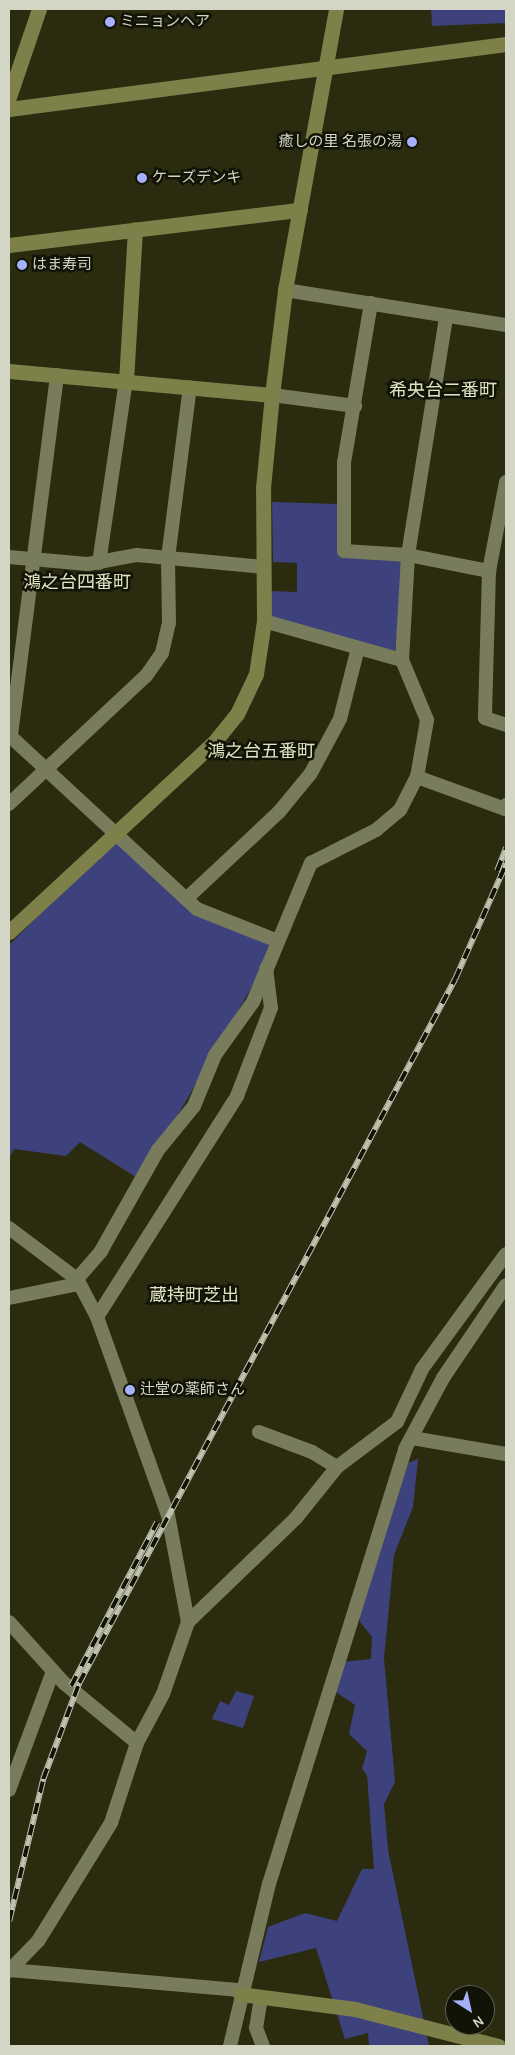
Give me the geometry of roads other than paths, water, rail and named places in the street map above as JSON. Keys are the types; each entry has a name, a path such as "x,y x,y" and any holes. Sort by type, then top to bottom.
{"street":[{"path":"9,96 38,9"},
{"path":"9,932 198,758 237,714 256,674 264,621 264,470 272,395 285,290 336,9"},
{"path":"9,109 325,64 506,44"},
{"path":"9,245 300,210"},
{"path":"99,563 126,381 136,229"},
{"path":"285,290 506,325"},
{"path":"371,303 344,462 344,551 408,555 489,571"},
{"path":"9,1298 77,1282 101,1251 158,1150 194,1106 215,1054 253,1002 311,863 376,830 400,810 417,777 427,720 402,660 408,555 446,317"},
{"path":"9,371 272,395 355,406"},
{"path":"58,375 10,735 114,834 186,899 209,914 278,941"},
{"path":"9,804 158,661 169,623 168,558 190,387"},
{"path":"506,482 489,571 485,718 506,726"},
{"path":"9,557 99,563 137,555 263,567"},
{"path":"264,621 402,660"},
{"path":"186,899 279,812 311,773 340,719 358,648"},
{"path":"417,777 505,809 506,804"},
{"path":"96,1317 237,1096 271,1008 266,968"},
{"path":"9,1228 77,1282 96,1317 168,1515 188,1622"},
{"path":"9,1970 38,1941 111,1823 137,1743 163,1694 188,1622 296,1518 337,1467 397,1422 422,1369 506,1254"},
{"path":"230,2046 240,1992 391,1489 412,1438 443,1378 506,1285"},
{"path":"259,1432 312,1452 337,1467"},
{"path":"412,1438 506,1454"},
{"path":"9,1622 53,1671 137,1743"},
{"path":"9,1790 53,1671"},
{"path":"9,1970 240,1992 261,1997 354,2009 498,2046"},
{"path":"261,1997 256,2028 263,2046"}],"railway":[{"path":"497,871 506,848"},
{"path":"9,1921 43,1779 79,1683 455,979 506,864"},
{"path":"71,1686 157,1522"}],"place":[{"name":"ミニョンヘア","path":"110,22"},
{"name":"癒しの里 名張の湯","path":"412,142"},
{"name":"ケーズデンキ","path":"142,178"},
{"name":"はま寿司","path":"22,265"},
{"name":"辻堂の薬師さん","path":"130,1390"}],"district":[{"name":"希央台二番町","path":"443,390"},
{"name":"鴻之台四番町","path":"77,582"},
{"name":"鴻之台五番町","path":"261,751"},
{"name":"蔵持町芝出","path":"194,1295"}]}
